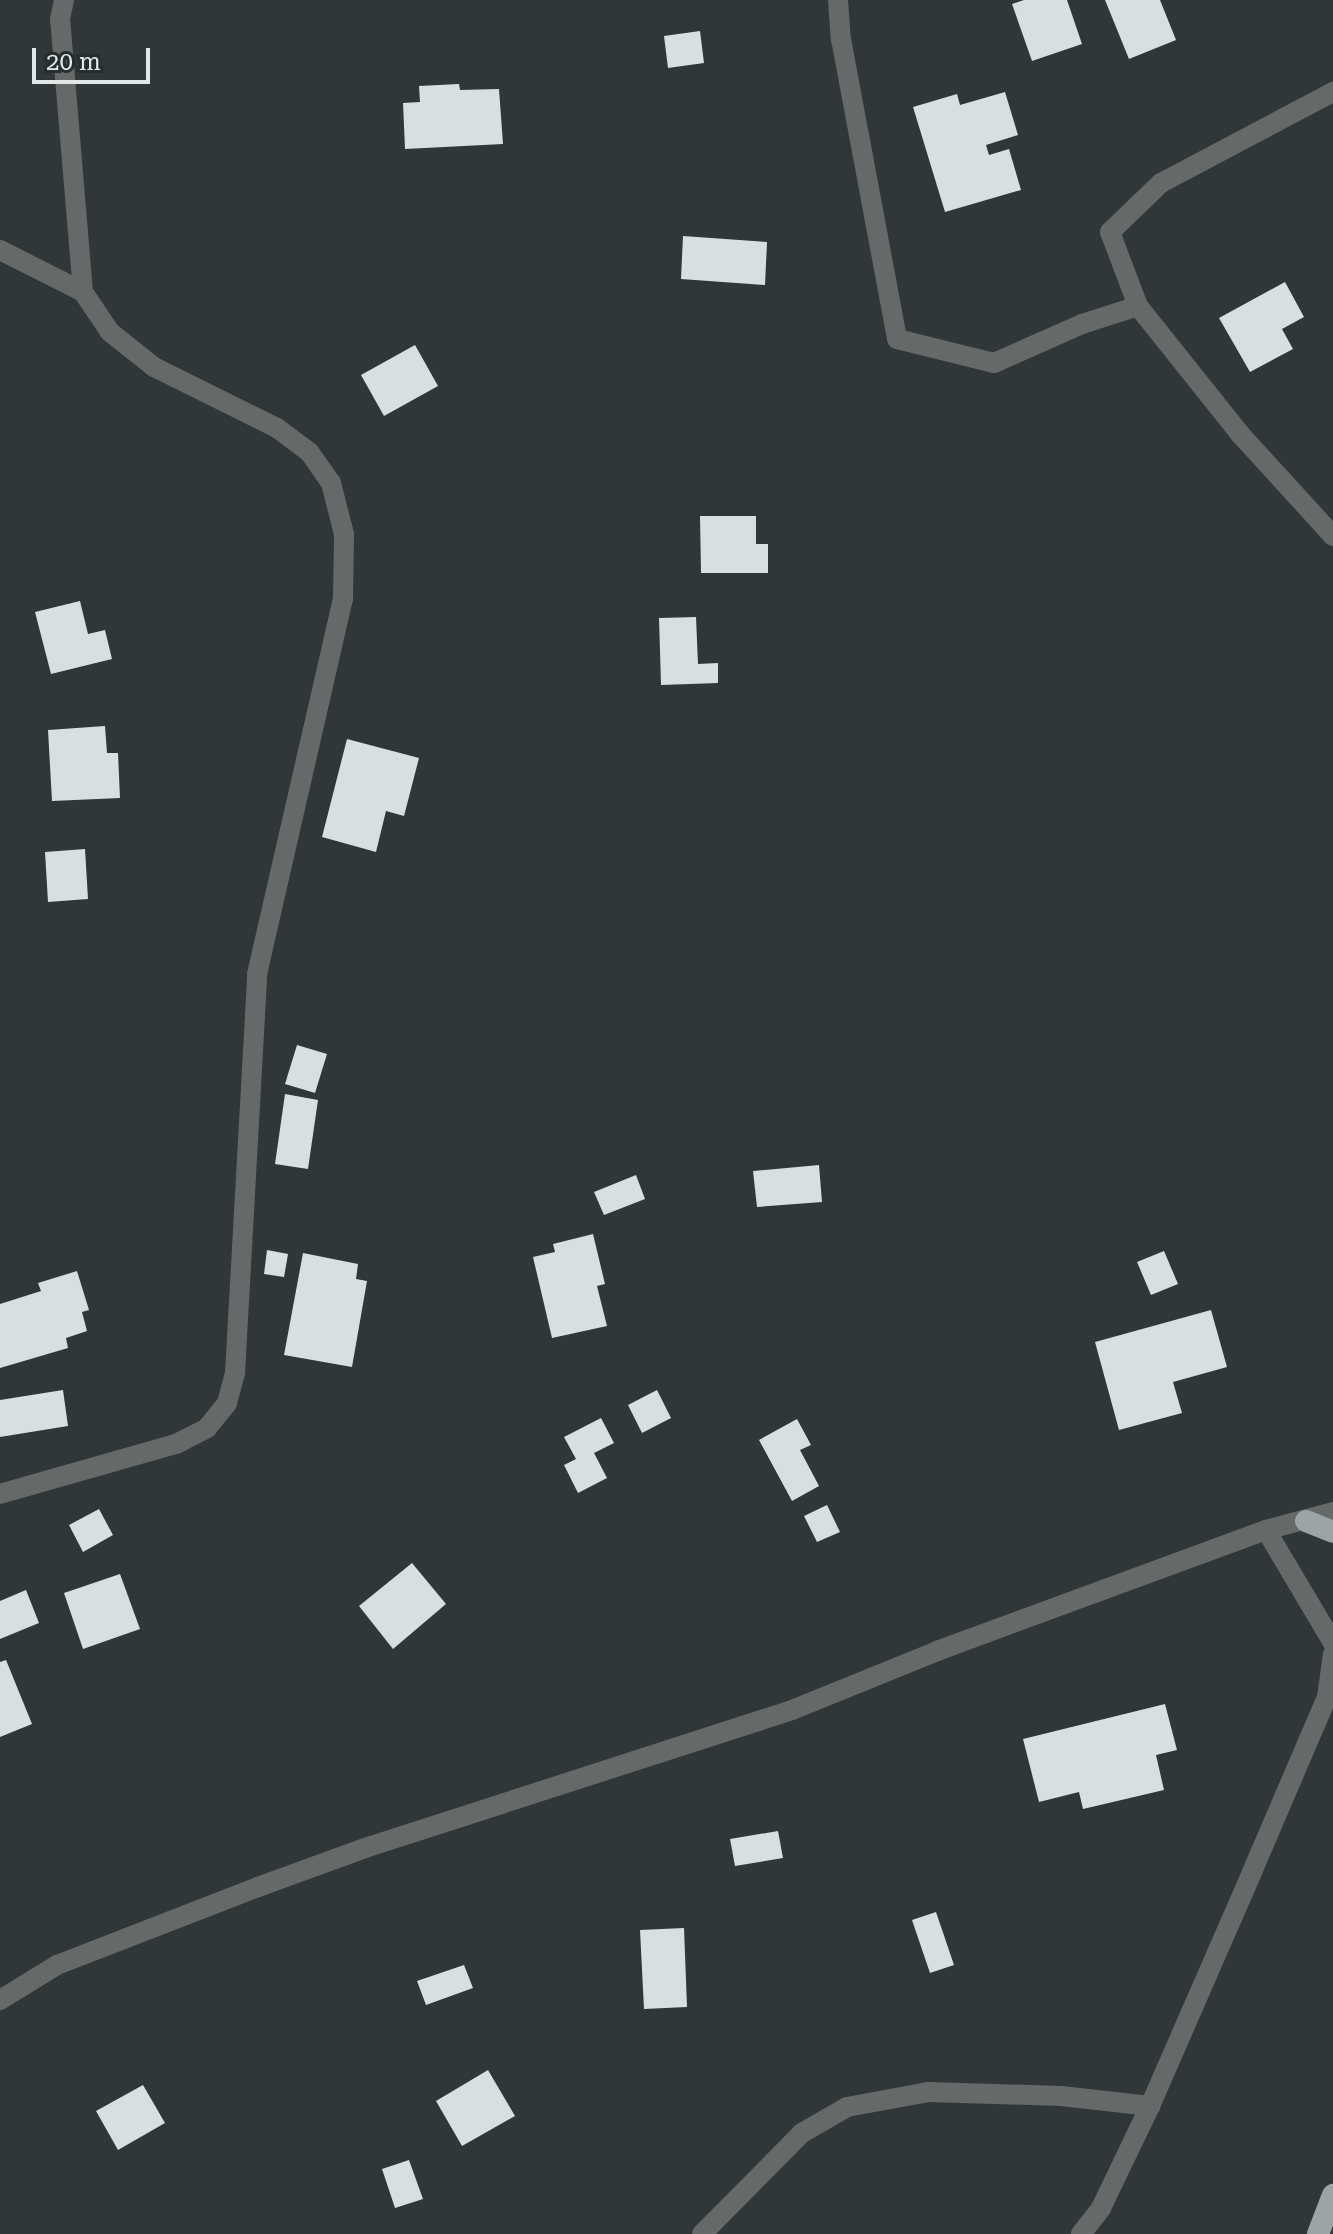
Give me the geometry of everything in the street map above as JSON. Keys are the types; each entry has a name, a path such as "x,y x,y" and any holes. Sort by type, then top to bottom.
{"highway":[{"path":"1306,1521 1333,1532"},
{"path":"1318,2234 1333,2195"}],"street":[{"path":"81,0 62,10 83,292"},
{"path":"838,0 841,39 897,339 994,363 1082,324 1138,306"},
{"path":"1333,92 1161,183 1110,232 1138,306 1240,434 1333,536"},
{"path":"0,250 83,292 110,332 154,367 277,428 309,452 331,483 344,534 343,599 257,974 235,1373 227,1403 207,1428 176,1444 0,1494"},
{"path":"0,2000 57,1965 271,1882 792,1710 937,1651 1266,1530 1333,1512"},
{"path":"1266,1530 1333,1643"},
{"path":"1081,2234 1101,2208 1150,2106 1327,1697 1333,1654"},
{"path":"702,2234 802,2133 847,2107 928,2092 1061,2096 1150,2106"}],"building":[{"path":"1024,0 1067,0 1082,44 1032,61 1012,4"},
{"path":"1105,0 1160,0 1176,40 1129,59"},
{"path":"700,31 704,63 668,68 664,36"},
{"path":"459,84 460,90 499,89 503,144 405,149 403,103 420,102 419,86"},
{"path":"1005,92 1018,135 986,145 989,155 1009,149 1021,190 945,212 913,107 957,94 960,105"},
{"path":"683,236 767,242 765,285 681,279"},
{"path":"1285,282 1304,317 1282,329 1293,349 1250,372 1219,318"},
{"path":"415,345 438,386 384,416 361,375"},
{"path":"700,516 756,516 756,544 768,544 768,573 701,573"},
{"path":"80,601 88,634 105,630 112,659 51,674 35,612"},
{"path":"696,617 698,664 718,663 718,683 661,685 659,618"},
{"path":"105,726 107,753 118,753 120,798 52,801 48,730"},
{"path":"347,739 419,758 404,816 386,811 376,852 322,837"},
{"path":"85,849 88,899 48,902 45,852"},
{"path":"297,1045 327,1054 315,1093 285,1084"},
{"path":"285,1094 318,1100 308,1169 275,1164"},
{"path":"819,1165 822,1202 757,1207 753,1171"},
{"path":"636,1175 645,1199 604,1215 594,1192"},
{"path":"593,1234 605,1284 597,1286 607,1326 552,1338 533,1257 555,1252 553,1244"},
{"path":"267,1250 288,1254 284,1277 264,1274"},
{"path":"1164,1251 1178,1284 1151,1295 1137,1262"},
{"path":"303,1253 358,1264 356,1279 367,1281 352,1367 284,1355"},
{"path":"77,1271 89,1310 82,1312 87,1331 66,1338 68,1348 0,1368 0,1304 41,1291 38,1283"},
{"path":"1211,1310 1227,1367 1173,1382 1182,1413 1119,1430 1095,1342"},
{"path":"63,1390 68,1426 0,1437 0,1400"},
{"path":"657,1390 671,1418 642,1433 628,1405"},
{"path":"601,1418 614,1443 594,1453 607,1478 578,1493 564,1465 576,1459 564,1437"},
{"path":"797,1419 811,1445 800,1450 819,1486 792,1501 759,1440"},
{"path":"827,1505 840,1532 817,1542 804,1516"},
{"path":"99,1509 113,1535 83,1552 69,1525"},
{"path":"412,1563 446,1604 393,1649 359,1606"},
{"path":"120,1574 140,1629 83,1649 64,1593"},
{"path":"26,1590 39,1623 0,1639 0,1601"},
{"path":"6,1660 32,1724 0,1737 0,1662"},
{"path":"1165,1704 1177,1750 1156,1755 1164,1790 1083,1809 1079,1792 1039,1802 1023,1739"},
{"path":"778,1831 783,1858 735,1866 730,1839"},
{"path":"936,1912 954,1965 930,1973 912,1920"},
{"path":"684,1928 687,2007 644,2009 640,1930"},
{"path":"464,1965 473,1988 426,2005 417,1981"},
{"path":"488,2070 515,2116 462,2146 436,2101"},
{"path":"143,2085 165,2123 118,2150 96,2111"},
{"path":"409,2160 423,2199 395,2208 382,2169"}]}
